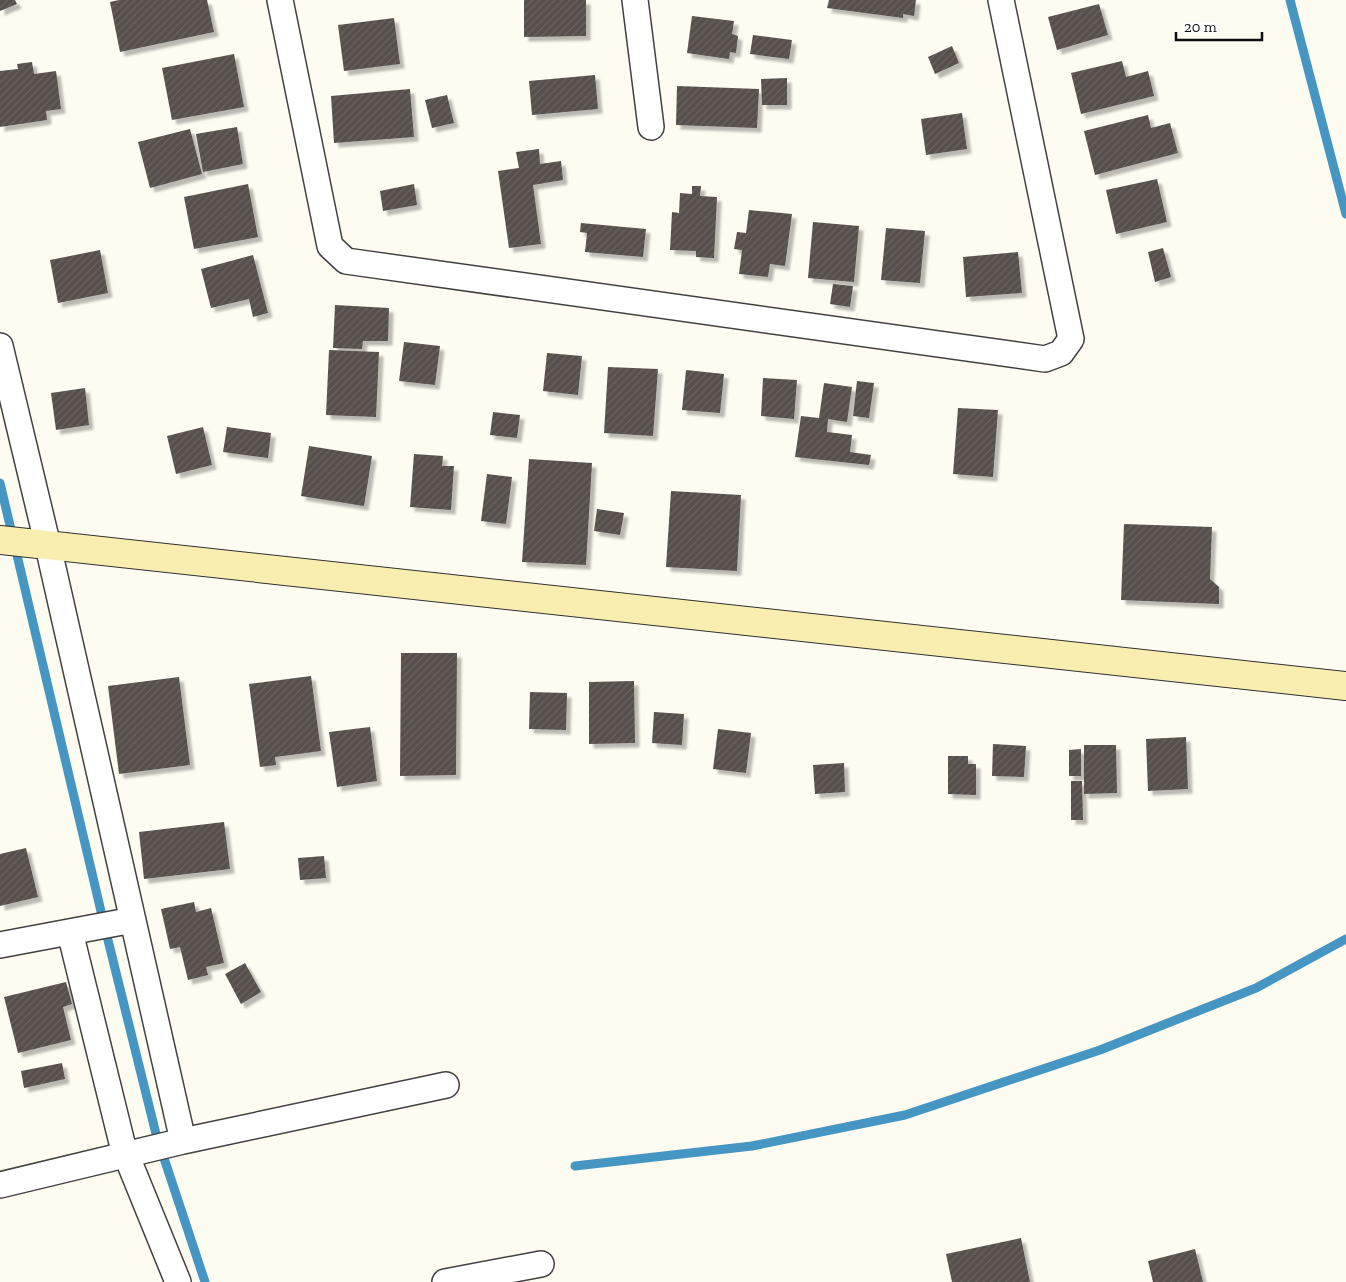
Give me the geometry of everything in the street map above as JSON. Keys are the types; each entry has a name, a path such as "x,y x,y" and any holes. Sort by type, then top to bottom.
{"main road":[{"path":"0,540 1346,686"}],"street":[{"path":"280,0 330,246 346,261 1045,359 1061,354 1071,339 1001,0"},
{"path":"635,0 651,127"},
{"path":"0,346 48,546 183,1141"},
{"path":"0,945 133,920"},
{"path":"70,932 126,1154 178,1282"},
{"path":"0,1185 183,1141 446,1085"},
{"path":"446,1282 541,1264"}],"building":[{"path":"0,0 15,0 17,4 0,11"},
{"path":"119,0 207,0 214,32 120,52 110,2"},
{"path":"524,0 586,0 586,36 524,37"},
{"path":"829,0 916,0 914,16 903,14 903,18 827,8"},
{"path":"1099,4 1108,35 1057,50 1048,17"},
{"path":"692,16 734,21 732,34 738,36 736,53 730,52 729,59 687,53"},
{"path":"394,18 400,64 344,71 338,25"},
{"path":"753,35 792,40 789,59 750,54"},
{"path":"952,46 959,63 935,74 928,57"},
{"path":"234,54 244,107 172,120 162,68"},
{"path":"1122,61 1126,77 1148,71 1154,96 1081,114 1071,73"},
{"path":"32,62 34,74 56,71 61,109 46,111 47,120 0,127 0,71 18,69 17,64"},
{"path":"595,75 598,109 532,115 529,81"},
{"path":"787,78 787,105 762,105 761,79"},
{"path":"677,86 759,89 757,128 676,125"},
{"path":"410,89 414,137 334,143 331,96"},
{"path":"447,95 454,123 432,128 425,100"},
{"path":"962,113 967,149 926,155 921,119"},
{"path":"1148,115 1151,128 1170,123 1178,153 1095,175 1084,131"},
{"path":"237,127 243,164 203,172 196,134"},
{"path":"190,129 202,174 150,188 138,142"},
{"path":"539,149 540,164 561,161 563,180 533,185 541,244 509,248 498,171 519,168 516,152"},
{"path":"1157,179 1167,222 1116,234 1106,190"},
{"path":"248,184 258,237 194,249 184,197"},
{"path":"414,184 417,205 383,211 380,191"},
{"path":"692,186 701,186 700,196 717,197 714,258 696,257 696,251 670,250 672,212 679,213 680,193 692,194"},
{"path":"749,210 792,214 785,266 770,264 768,277 739,274 742,250 734,249 737,232 746,233"},
{"path":"813,222 859,226 854,282 808,278"},
{"path":"581,223 646,229 643,257 585,252 587,233 580,232"},
{"path":"886,228 925,231 920,283 881,280"},
{"path":"1163,248 1171,277 1155,282 1148,252"},
{"path":"100,250 108,293 58,303 50,260"},
{"path":"1018,252 1022,293 966,297 963,257"},
{"path":"253,255 268,313 253,317 249,299 211,308 201,269"},
{"path":"833,284 853,286 850,307 830,304"},
{"path":"335,305 389,308 388,341 363,341 362,349 333,348"},
{"path":"404,342 440,346 435,385 399,381"},
{"path":"329,350 379,352 376,417 326,415"},
{"path":"547,353 582,356 578,395 543,391"},
{"path":"608,367 658,369 653,436 604,433"},
{"path":"686,370 724,374 720,413 682,410"},
{"path":"763,378 797,380 794,419 761,416"},
{"path":"857,381 874,383 869,418 853,416"},
{"path":"824,383 852,387 847,422 828,419 827,432 852,435 850,452 871,455 869,465 795,457 801,416 819,418"},
{"path":"85,388 89,425 56,430 51,393"},
{"path":"958,408 998,410 993,477 953,474"},
{"path":"493,412 520,415 517,438 490,435"},
{"path":"203,427 212,465 176,474 167,436"},
{"path":"227,427 271,433 268,458 223,452"},
{"path":"309,446 372,456 364,506 301,496"},
{"path":"414,454 443,456 442,466 454,466 451,510 410,507"},
{"path":"529,459 592,463 586,565 522,562"},
{"path":"487,474 512,477 506,524 481,521"},
{"path":"671,491 741,495 737,571 666,567"},
{"path":"597,509 624,513 620,535 594,531"},
{"path":"1124,524 1212,527 1210,579 1219,587 1219,604 1121,600"},
{"path":"401,653 457,653 456,775 400,776"},
{"path":"311,676 321,751 275,757 276,765 260,767 249,684"},
{"path":"179,677 190,765 119,774 108,686"},
{"path":"634,681 635,743 589,744 589,682"},
{"path":"530,692 567,693 566,730 529,729"},
{"path":"654,712 684,714 682,745 652,743"},
{"path":"370,727 377,781 337,787 329,732"},
{"path":"718,729 751,733 746,773 713,769"},
{"path":"1186,737 1188,789 1148,791 1146,739"},
{"path":"993,744 1026,746 1024,777 992,776"},
{"path":"1084,745 1116,745 1117,793 1084,794"},
{"path":"1081,749 1081,776 1069,776 1069,750"},
{"path":"948,756 968,756 968,764 976,764 976,795 948,794"},
{"path":"844,763 845,792 815,794 813,765"},
{"path":"1071,781 1082,781 1083,820 1071,820"},
{"path":"224,822 230,869 144,879 139,832"},
{"path":"26,848 38,897 0,906 0,854"},
{"path":"324,856 326,878 300,880 298,858"},
{"path":"194,902 196,912 211,908 224,963 206,967 208,975 188,980 180,947 170,949 161,909"},
{"path":"245,963 261,992 241,1004 225,974"},
{"path":"66,982 72,1004 63,1007 71,1040 18,1053 4,997"},
{"path":"62,1063 65,1079 24,1088 21,1071"},
{"path":"1021,1238 1030,1282 952,1282 946,1254"},
{"path":"1195,1249 1203,1282 1153,1282 1148,1261"}],"waterway":[{"path":"1290,0 1346,214"},
{"path":"0,483 104,924 156,1134 205,1282"},
{"path":"575,1166 752,1146 905,1115 1100,1050 1256,988 1346,939"}]}
